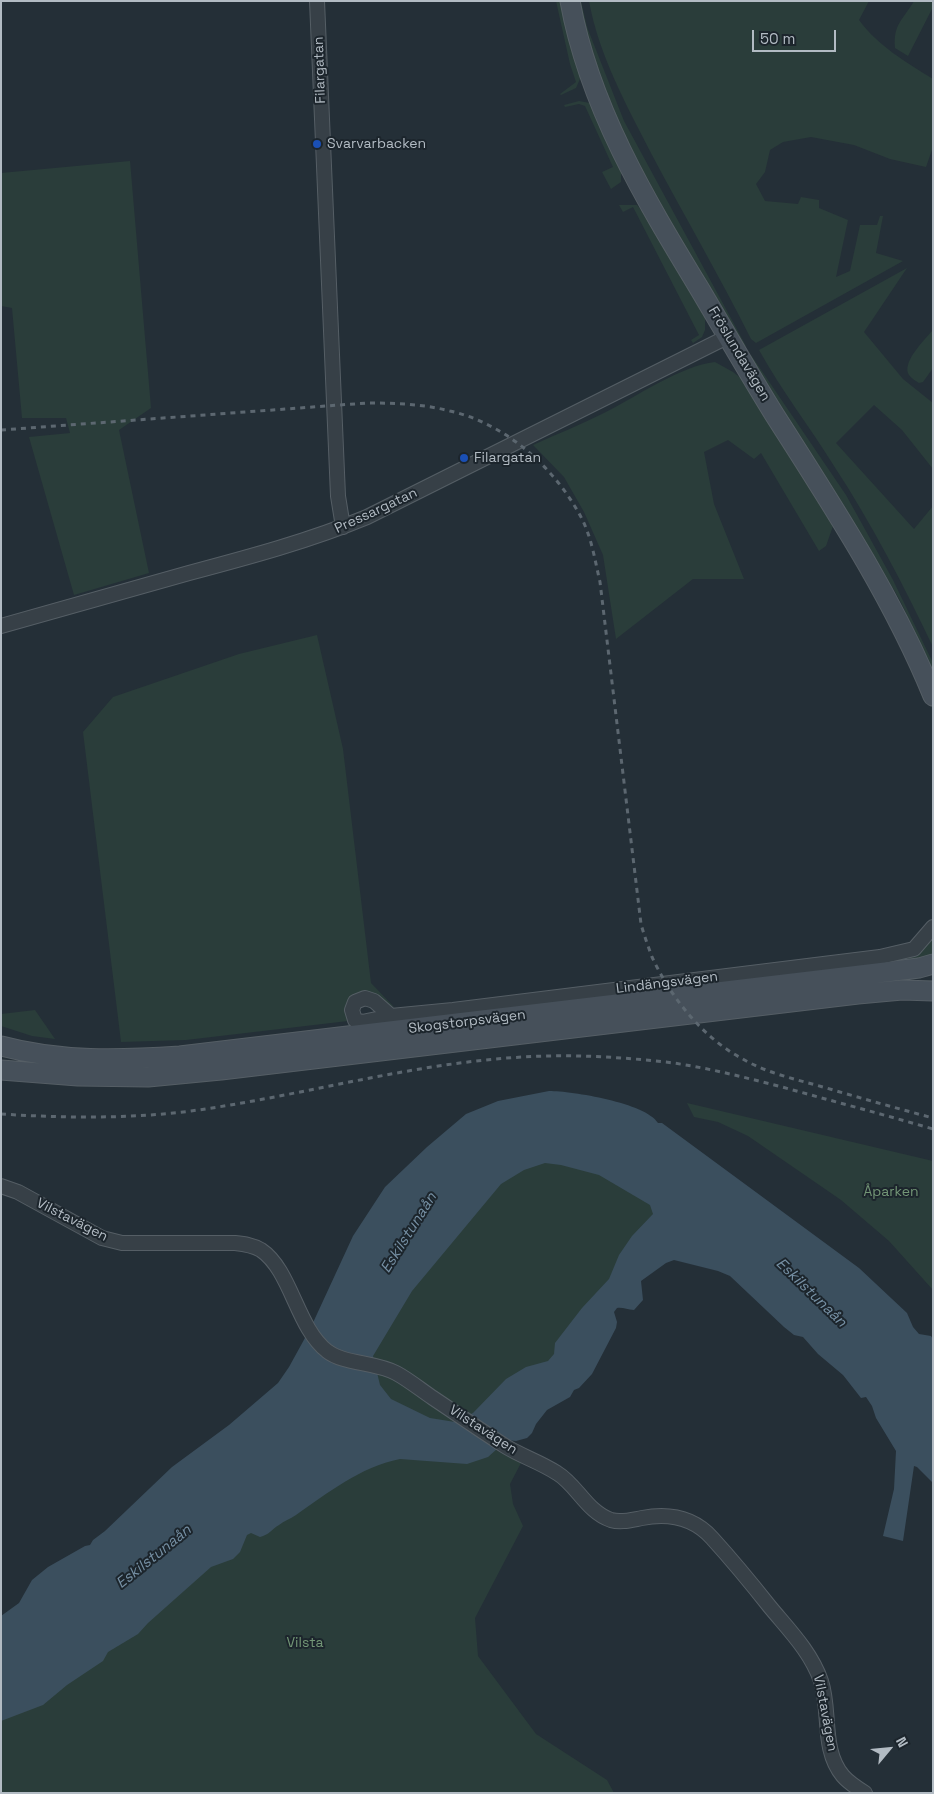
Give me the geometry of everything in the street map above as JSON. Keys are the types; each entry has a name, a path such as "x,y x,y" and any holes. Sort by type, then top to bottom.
{"main road":[{"name":"Fröslundavägen","path":"570,1 581,47 606,119 638,184 727,336 818,482 880,587 933,696"},
{"name":"Skogstorpsvägen","path":"1,1046 36,1053 91,1059 180,1056 900,971 933,964"},
{"name":"Skogstorpsvägen","path":"1,1070 78,1076 148,1077 858,994 902,990 933,991"}],"street":[{"name":"Filargatan","path":"317,1 338,496 343,527"},
{"name":"Pressargatan","path":"1,626 259,554 320,536 343,527 367,517 727,336"},
{"name":"Lindängsvägen","path":"390,1016 453,1010 880,957 914,949 933,927"},
{"name":"Vilstavägen","path":"1,1186 18,1192 102,1238 122,1243 235,1243 250,1245 261,1250 275,1264 308,1328 322,1346 335,1356 386,1368 395,1372 505,1446 557,1473 602,1516 621,1522 663,1515 689,1520 700,1527 710,1536 810,1656 819,1676 825,1697 831,1751 842,1775 851,1787 864,1793"}],"green space":[{"path":"556,1 561,1 583,72 576,88 561,95 576,82 570,64"},
{"path":"577,1 581,1 587,27 624,121 746,346 742,348 672,229 607,104"},
{"path":"589,1 869,1 859,20 875,38 893,53 933,79 933,147 926,167 890,159 854,145 811,137 783,142 770,150 765,172 756,184 765,201 798,204 801,197 819,200 819,208 848,220 836,277 850,271 860,225 877,225 880,216 883,216 876,253 903,261 756,343 751,339 624,99 607,61"},
{"path":"914,1 933,1 933,7 908,56 895,48 895,40 897,28"},
{"path":"579,101 590,103 594,107 621,171 621,182 611,189 602,172 613,167 585,106 579,104 565,107 564,105"},
{"path":"130,161 151,408 119,430 149,573 74,595 29,437 70,433 66,418 22,418 12,308 1,306 1,173"},
{"path":"619,205 637,205 642,211 685,280 705,317 705,330 702,337 693,343 691,340 699,335 633,207 623,212"},
{"path":"907,268 864,332 903,379 933,403 933,469 902,430 874,405 836,443 914,529 933,506 933,647 899,577 874,532 825,451 759,350"},
{"path":"933,330 933,368 923,382 919,383 909,375 907,370 908,364 915,351"},
{"path":"751,355 846,495 893,580 933,663 933,680 902,604 885,577 876,567 747,357"},
{"path":"715,362 733,372 747,383 833,526 826,546 819,551 761,453 754,459 728,440 704,452 714,504 744,579 693,579 616,639 603,555 584,512 564,477 533,445 586,422 688,369"},
{"path":"317,635 343,749 371,983 395,1008 369,993 351,997 345,1008 348,1021 186,1040 121,1042 83,732 113,697 239,654"},
{"path":"933,940 933,961 889,963 917,956"},
{"path":"35,1010 55,1039 32,1036 1,1026 1,1014"},
{"name":"Åparken","path":"687,1103 933,1161 933,1290 889,1241 841,1200 748,1136 718,1122 694,1117"},
{"name":"Vilsta","path":"634,1147 665,1238 574,1351 472,1438 521,1463 510,1484 513,1504 523,1526 475,1618 478,1656 536,1734 607,1780 614,1793 1,1793 1,1676 491,1158"}],"water":[{"name":"Eskilstunaån","path":"549,1091 560,1092 590,1096 624,1104 651,1116 658,1123 662,1123 859,1268 907,1313 913,1327 919,1334 931,1336 933,1339 933,1483 914,1466 903,1541 883,1536 894,1489 896,1451 866,1397 861,1398 843,1375 818,1354 803,1337 794,1335 784,1327 730,1276 718,1271 674,1260 666,1263 641,1281 643,1300 634,1310 617,1308 614,1312 617,1322 616,1328 592,1374 579,1388 574,1390 570,1397 547,1410 527,1438 516,1441 507,1440 488,1457 467,1464 400,1459 358,1474 266,1535 260,1537 251,1533 247,1535 240,1552 233,1559 211,1567 138,1634 108,1652 103,1661 67,1685 43,1705 1,1721 1,1616 19,1603 32,1580 48,1567 90,1545 93,1540 105,1531 172,1467 229,1425 278,1383 311,1327 353,1236 385,1187 427,1147 466,1114 498,1101","holes":["545,1163 561,1165 599,1175 650,1205 653,1214 632,1236 619,1255 609,1279 582,1308 555,1343 554,1354 548,1361 526,1367 506,1379 473,1413 455,1422 430,1418 391,1399 380,1385 373,1356 412,1291 501,1184 524,1170"]}],"railway":[{"path":"1,430 377,403 419,405 471,417 491,426 528,451 544,466 571,501 582,519 591,542 600,582 641,924 659,972 678,1001 700,1027 727,1049 760,1068 933,1118"},
{"path":"1,1114 96,1117 167,1114 233,1105 398,1073 481,1060 577,1056 666,1062 710,1069 933,1129"}],"place":[{"name":"Svarvarbacken","path":"317,144"},
{"name":"Filargatan","path":"464,458"}]}
